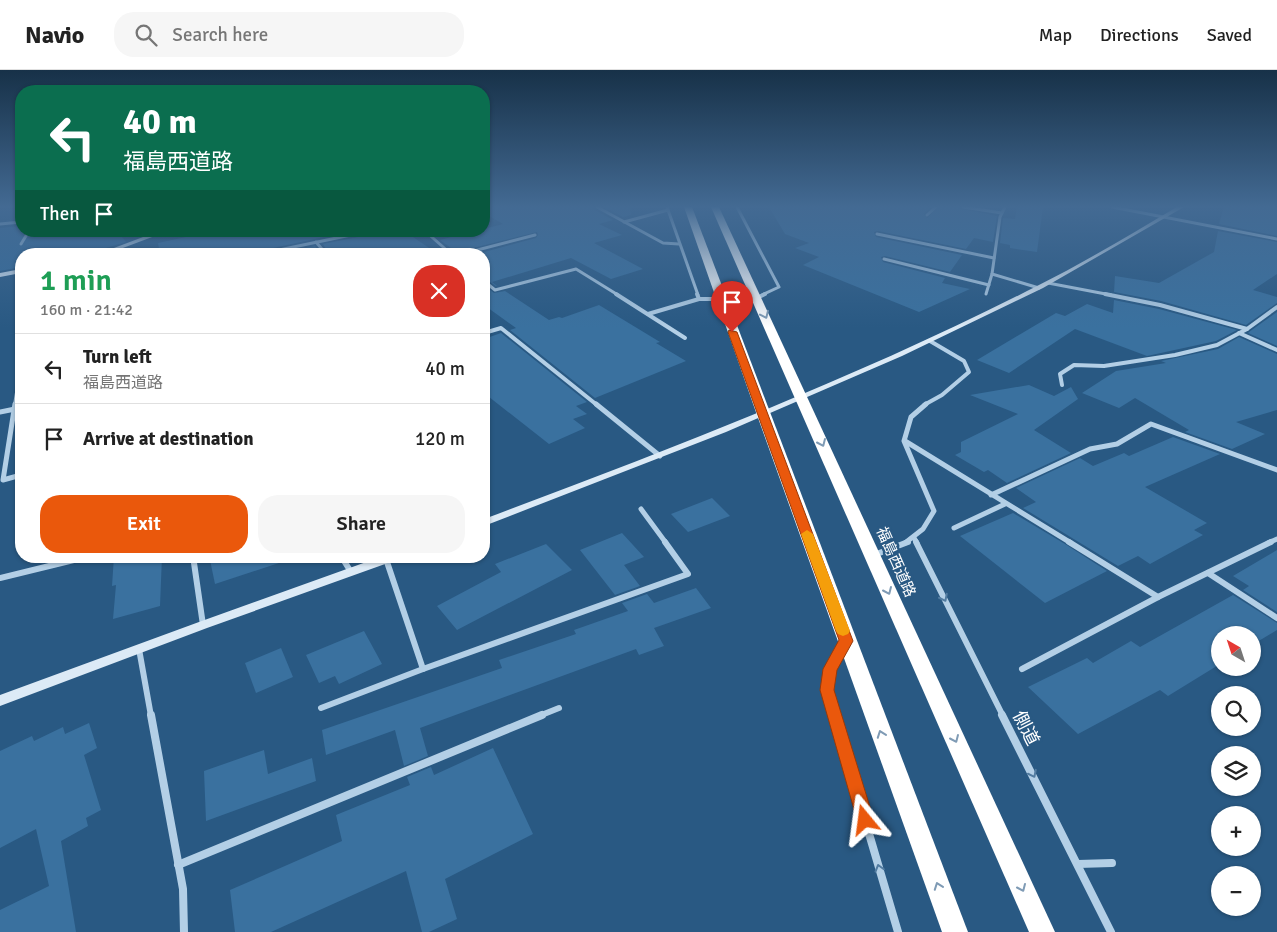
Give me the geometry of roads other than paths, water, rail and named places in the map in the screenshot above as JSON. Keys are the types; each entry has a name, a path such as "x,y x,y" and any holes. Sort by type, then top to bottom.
{"highway":[{"path":"702,247 955,932"},
{"name":"福島西道路","path":"733,247 803,398 1042,932"}],"street":[{"path":"680,247 699,299"},
{"path":"756,298 779,287 758,247"},
{"path":"941,247 994,258"},
{"path":"986,294 992,274 996,247"},
{"path":"490,521 660,456 803,398 930,341 1039,288 1111,247"},
{"path":"884,259 989,285"},
{"path":"490,286 495,290 576,269 685,338"},
{"path":"0,274 15,272"},
{"path":"992,274 1039,288"},
{"path":"1048,283 1160,305 1247,329"},
{"path":"648,314 699,299 720,299"},
{"path":"1062,385 1060,374 1074,365 1104,366 1175,355 1217,345 1247,329 1277,308"},
{"path":"490,331 501,328 660,456"},
{"path":"1240,333 1277,350"},
{"path":"873,556 901,548 914,538 930,520 934,511 904,441 911,417 921,407 942,395 969,372 964,361 930,341"},
{"path":"0,412 15,409 3,480 15,477"},
{"path":"991,495 1090,449 1117,444 1151,424 1277,470"},
{"path":"904,441 1158,597"},
{"path":"954,528 1005,504"},
{"path":"321,708 423,669 688,574 641,509"},
{"name":"側道","path":"914,538 1111,932"},
{"path":"1022,669 1158,597 1277,539"},
{"path":"0,578 61,563"},
{"path":"194,563 202,625"},
{"path":"345,563 351,572"},
{"path":"0,702 202,625 376,563"},
{"path":"391,563 423,669"},
{"path":"1208,573 1277,618"},
{"path":"846,641 830,669 827,690 898,932"},
{"path":"140,649 183,889 184,932"},
{"path":"178,865 559,708"},
{"path":"1078,864 1112,863"}]}
